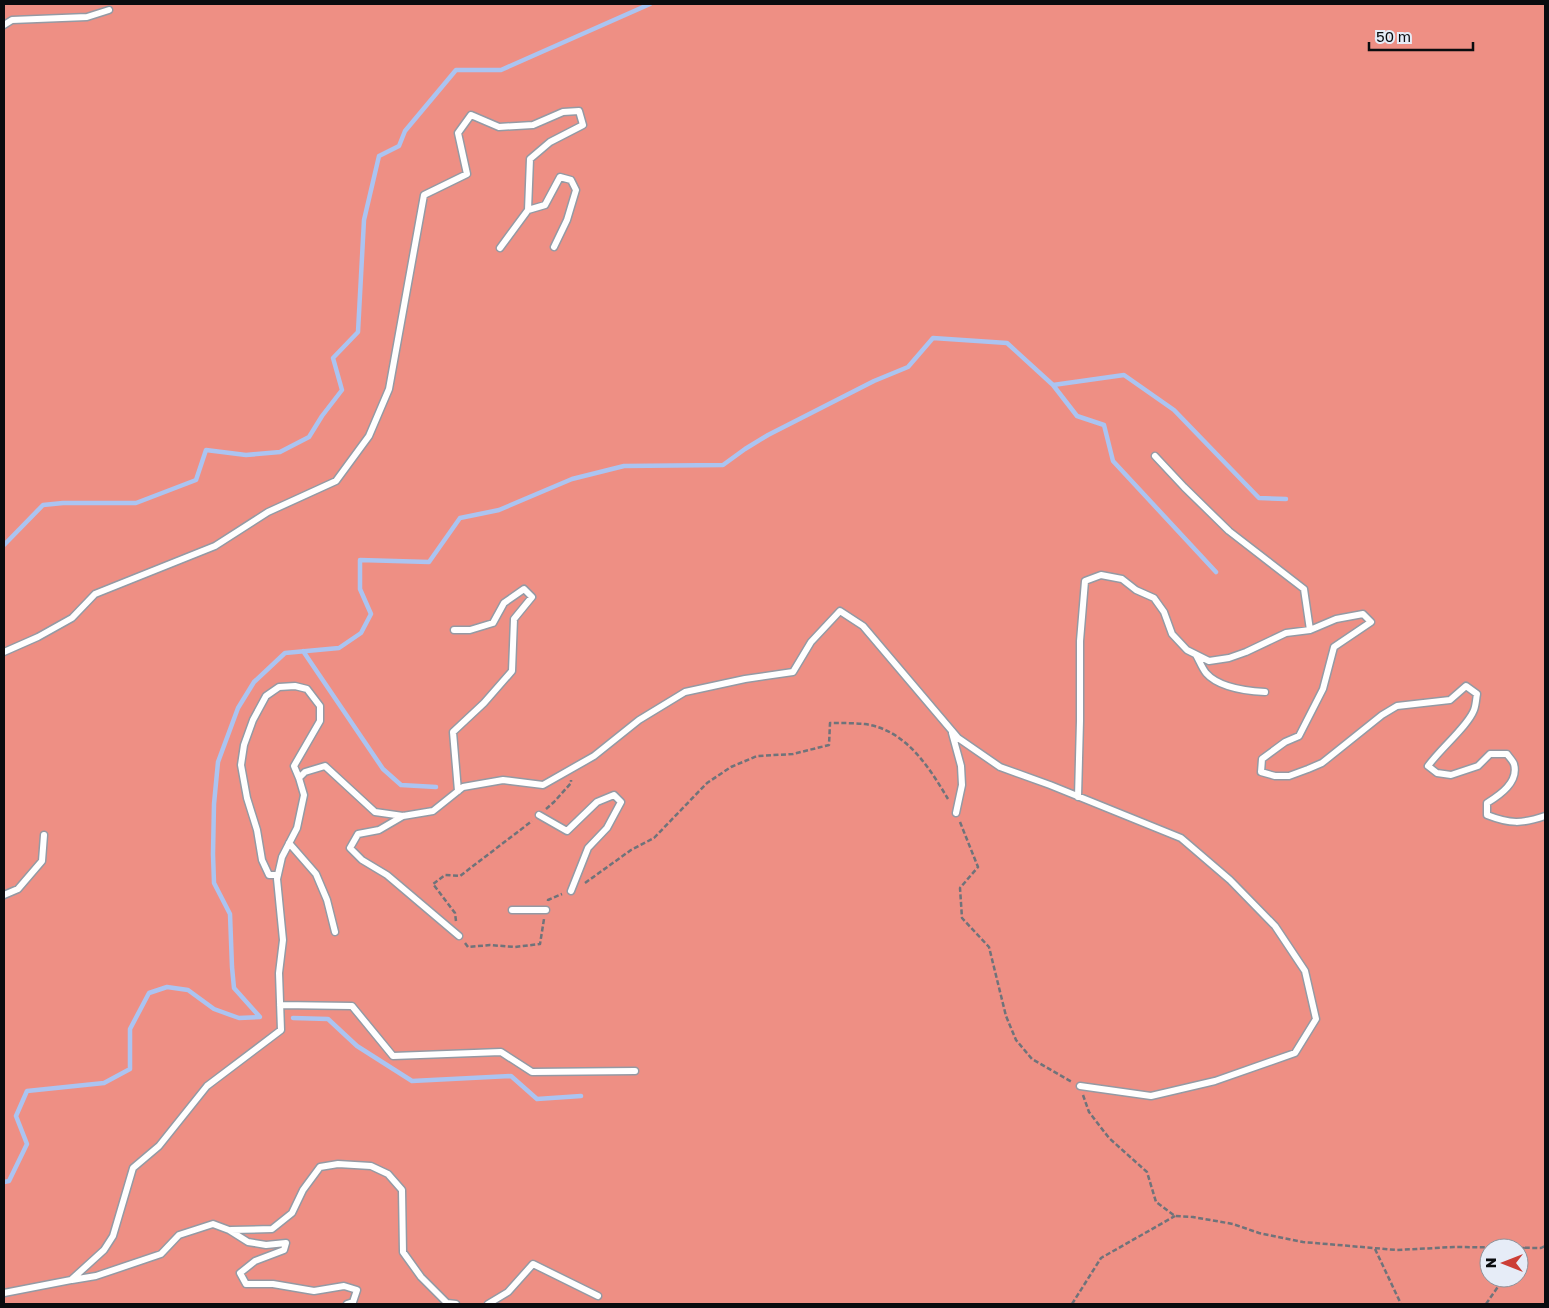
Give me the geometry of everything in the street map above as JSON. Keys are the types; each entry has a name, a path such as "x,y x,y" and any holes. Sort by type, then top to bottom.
{"lane":[{"path":"4,25 12,20 87,17 109,10"},
{"path":"4,652 38,637 72,618 95,594 215,546 268,512 336,482 369,436 389,389 424,195 467,174 458,133 471,115 499,128 533,125 563,112 579,111 583,125 550,142 530,159 528,210 500,248"},
{"path":"528,210 545,205 560,176 571,180 576,190 567,220 554,247"},
{"path":"1155,456 1229,531 1304,589 1310,630"},
{"path":"1078,796 1080,642 1085,580 1101,576 1122,580 1136,590 1154,598 1164,612 1172,634 1187,650 1210,661 1229,658 1286,633 1310,630 1336,619 1363,614 1371,622 1334,647 1323,689 1300,736 1285,742 1262,759 1261,772 1275,776 1289,776 1322,764 1382,715 1397,706 1450,700 1466,686 1477,694 1474,710 1459,731 1438,752 1428,766 1437,773 1451,775 1478,766 1490,754 1507,754 1514,764 1514,777 1502,794 1487,803 1487,815 1504,822 1524,823 1545,816"},
{"path":"454,630 470,630 493,623 504,603 524,589 532,597 514,619 512,671 484,703 453,732 458,791"},
{"path":"299,778 305,772 326,766 374,812 403,816 433,811 463,787 503,780 543,785 594,756 639,720 685,692 745,679 793,672 811,642 840,611 863,626 958,738 1000,767 1181,838 1230,880 1275,926 1305,971 1316,1019 1295,1053 1215,1081 1151,1096 1080,1086"},
{"path":"1196,655 1206,673 1226,686 1248,691 1265,692"},
{"path":"71,1280 104,1250 113,1236 133,1168 159,1146 208,1086 280,1030 279,973 283,940 277,879 278,875 282,857 297,828 304,795 294,766 320,721 320,706 307,689 296,686 279,687 266,696 253,720 244,745 241,765 247,798 257,830 262,860 269,875 278,875"},
{"path":"952,730 961,766 962,784 956,812"},
{"path":"539,815 566,831 598,802 614,795 621,802 607,828 588,848 571,890"},
{"path":"403,816 379,830 358,834 350,848 362,860 387,875 459,936"},
{"path":"4,895 18,889 42,862 44,835"},
{"path":"289,843 316,874 327,900 335,932"},
{"path":"512,910 546,910"},
{"path":"280,1005 352,1006 393,1056 501,1052 532,1072 634,1071"},
{"path":"230,1230 272,1229 292,1213 303,1190 320,1167 338,1164 371,1166 388,1174 402,1190 403,1252 420,1278 447,1303 456,1304"},
{"path":"4,1293 96,1276 161,1254 179,1235 213,1224 230,1230 248,1242 266,1245 286,1243 284,1250 255,1261 240,1273 246,1284 273,1284 314,1291 344,1286 357,1290 352,1302 347,1304"},
{"path":"488,1304 508,1292 533,1264 598,1296"}],"path":[{"path":"574,767 571,783 554,802 512,838 460,876 445,875 433,884 455,913 459,936 468,947 490,945 515,947 540,944 548,900 598,875 631,850 654,838 707,783 731,767 757,756 793,754 829,745 830,723 866,724 886,730 905,742 924,760 956,812 978,867 960,888 962,918 988,947 1006,1016 1016,1040 1032,1059 1080,1086 1089,1112 1109,1138 1147,1172 1156,1202 1175,1216"},
{"path":"1072,1304 1101,1258 1175,1216 1234,1224 1259,1233 1303,1242 1397,1250 1479,1247"},
{"path":"1529,1247 1545,1246"},
{"path":"1375,1248 1401,1304"},
{"path":"1486,1304 1497,1288"}],"shaded area":[{"path":"4,4 1545,4 1545,1304 4,1304"}],"waterway":[{"path":"4,545 43,505 63,503 136,503 196,480 206,450 246,455 280,452 309,437 342,390 333,358 358,332 364,220 379,156 399,146 405,131 456,70 501,70 650,4"},
{"path":"4,1182 9,1181 27,1144 16,1116 27,1091 104,1083 130,1069 130,1029 149,993 167,987 188,990 214,1009 239,1018 260,1017 234,988 230,914 214,883 214,804 218,762 238,708 254,682 285,653 339,648 361,633 371,614 360,589 360,560 429,562 460,518 499,510 572,479 624,466 723,465 768,435 874,381 908,367 933,338 1007,343 1053,385 1124,375 1174,410 1259,498 1286,499"},
{"path":"1053,385 1077,416 1104,425 1113,461 1216,572"},
{"path":"303,651 383,769 401,785 436,787"},
{"path":"293,1018 328,1019 357,1046 412,1081 511,1076 537,1099 581,1096"}]}
